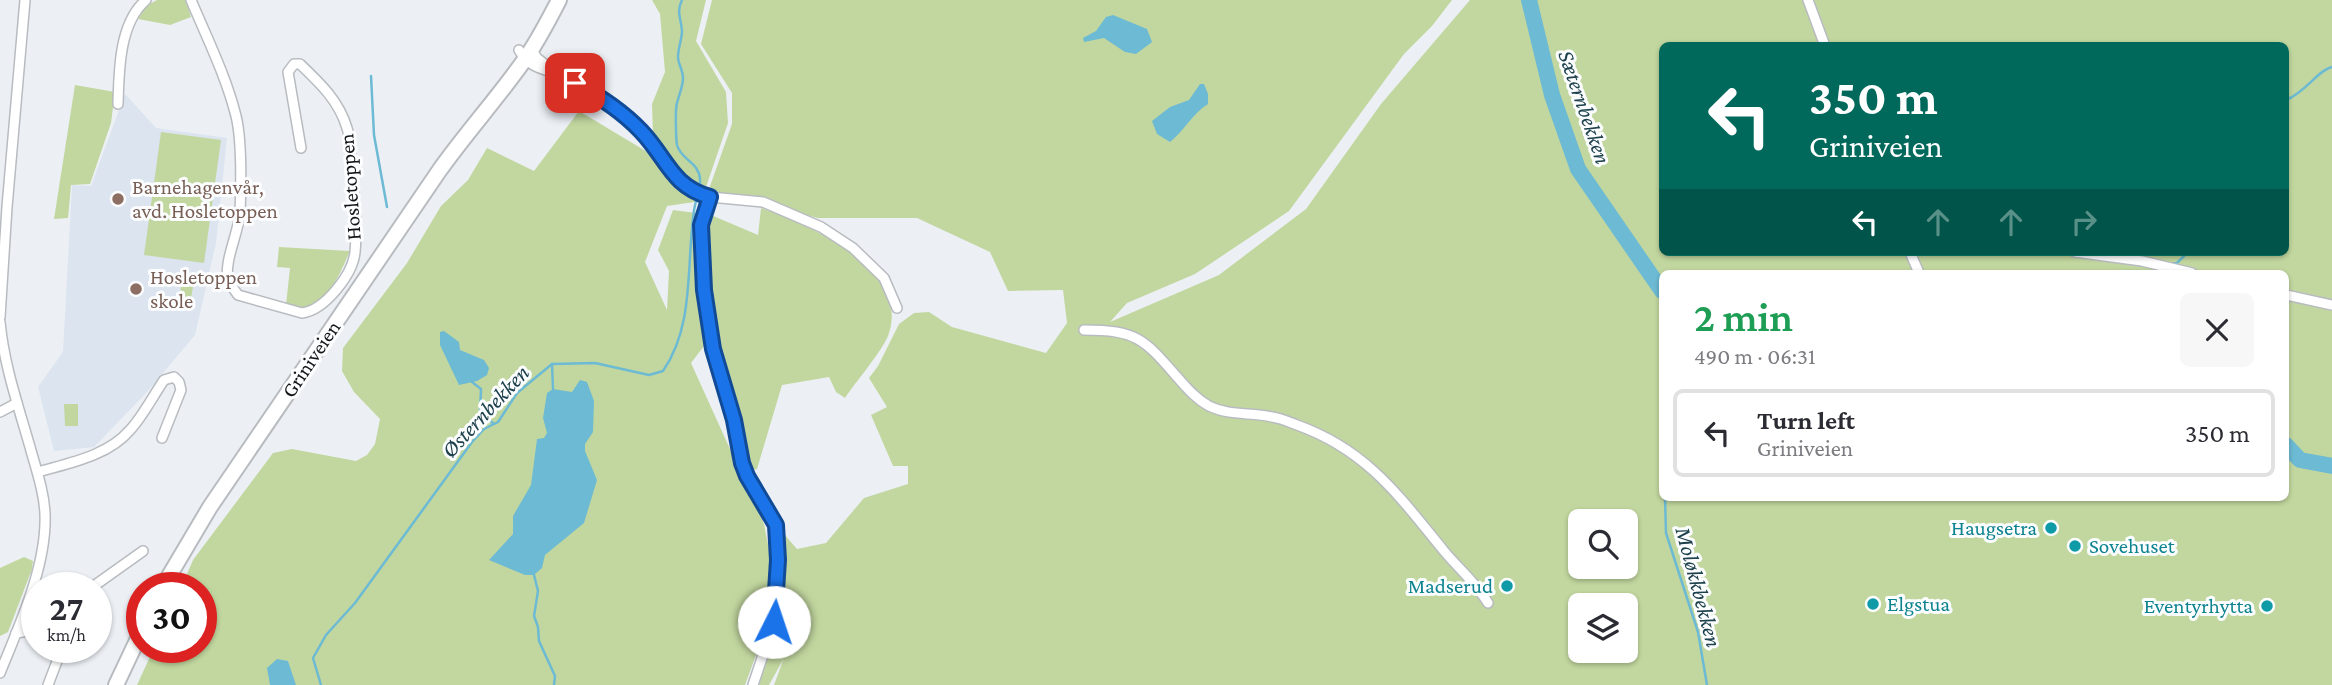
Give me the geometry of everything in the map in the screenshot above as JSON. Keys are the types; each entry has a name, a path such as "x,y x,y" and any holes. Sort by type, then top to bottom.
{"main road":[{"name":"Griniveien","path":"525,53 549,0"},
{"name":"Griniveien","path":"171,572 210,507 559,0"},
{"path":"116,685 126,663"}],"street":[{"path":"0,673 36,575 44,540 44,497 3,353 0,320 3,207 25,0"},
{"path":"118,104 123,45 131,20 146,0"},
{"name":"Hosletoppen","path":"191,0 236,117 240,213 228,265 228,281 238,295 296,313 313,311 325,304 336,291 355,254 348,131 340,108 327,90 300,64 294,64 288,72 301,148"},
{"path":"1808,0 1824,42"},
{"path":"525,53 538,68 554,72 596,94 640,131 682,185 702,194 764,202 821,227 853,248 884,278 897,308"},
{"path":"702,194 704,290 713,349 734,420 742,463 776,525 778,540 774,622 753,685"},
{"path":"2105,256 2180,270"},
{"path":"2289,296 2332,306"},
{"path":"1084,330 1111,330 1130,334 1147,345 1189,391 1208,405 1227,413 1272,416 1299,425 1349,449 1373,468 1489,603"},
{"path":"37,472 85,457 118,440 134,426 163,380 174,377 181,390 162,438"},
{"path":"0,412 17,402"},
{"path":"112,573 143,551"},
{"path":"16,633 21,632"},
{"path":"48,685 56,663"}],"shaded area":[{"name":"Hosletoppen skole","path":"125,94 156,128 227,138 216,243 195,335 146,393 94,447 54,451 38,387 63,352 72,185 91,186"}],"green space":[{"path":"157,0 186,0 191,17 170,25 138,19 146,6"},
{"path":"652,0 706,0 696,41 726,92 728,123 706,187 709,189 732,124 732,93 701,44 712,0 1452,0 1432,26 1404,54 1289,211 1195,274 1127,303 1110,322 1219,275 1306,209 1381,104 1470,0 2332,0 2332,685 774,685 784,658 769,685 759,685 780,613 784,534 797,549 826,543 864,498 908,484 908,466 893,466 871,415 887,407 869,378 899,324 914,313 929,312 952,327 1046,353 1067,323 1063,290 1008,291 990,252 917,218 818,218 735,196 667,206 645,262 667,310 669,271 658,250 673,210 711,215 758,235 761,208 804,225 852,253 871,271 885,290 892,312 885,342 845,398 836,392 829,377 782,385 757,469 752,470 728,384 717,329 691,363 764,524 773,571 763,636 745,685 137,685 147,663 217,663 217,572 188,572 193,560 273,453 292,449 356,461 367,455 375,444 380,419 354,392 342,371 343,348 407,263 441,206 468,180 487,148 534,171 579,111 689,177 675,166 653,135 652,104 665,72 660,14"},
{"path":"75,85 115,92 111,123 90,184 71,185 68,218 54,219"},
{"path":"161,132 221,140 204,263 144,255"},
{"path":"279,247 350,251 339,275 323,298 308,307 302,307 286,305 290,268 277,267"},
{"path":"182,279 194,281 190,304 179,303"},
{"path":"64,404 78,404 78,426 65,426"},
{"path":"24,557 33,561 31,572 21,572 21,598 8,632 0,636 0,568"}],"water":[{"path":"1113,15 1147,29 1152,42 1136,54 1125,52 1104,38 1084,42 1083,38 1096,31 1106,17"},
{"path":"1200,84 1204,84 1208,94 1208,104 1170,142 1157,134 1152,121 1170,107 1189,100"},
{"path":"444,331 459,342 460,350 484,360 489,368 487,375 477,381 459,385 440,345 440,332"},
{"path":"580,380 587,382 594,401 593,432 585,444 585,451 597,480 584,523 545,555 542,568 534,575 525,575 489,560 513,534 513,516 531,485 537,439 544,438 547,433 543,418 547,393 553,389 572,392"},
{"path":"277,659 288,661 296,685 270,685 267,668"}],"waterway":[{"name":"Østernbekken","path":"321,685 313,658 326,635 355,603 472,442 484,429 498,422 517,393 552,364 595,363 649,375 663,371 673,353 685,314 694,211 700,183 697,169 677,145 676,106 683,78 678,57 682,34 679,12 682,0"},
{"name":"Sæternbekken","path":"1529,0 1552,95 1578,169 1659,287"},
{"path":"2289,99 2332,67"},
{"path":"371,76 374,135 387,207"},
{"path":"2169,264 2177,263 2184,256"},
{"path":"552,364 553,389"},
{"path":"472,382 481,389 480,414 493,423"},
{"name":"Sæternbekken","path":"2289,448 2300,460 2332,466"},
{"name":"Moløkkbekken","path":"1665,501 1666,533 1698,632 1707,685"},
{"path":"534,575 538,591 534,616 539,641 555,676 554,685"}],"place":[{"name":"Barnehagenvår, avd. Hosletoppen","path":"118,199"},
{"name":"Hosletoppen skole","path":"136,289"},
{"name":"Haugsetra","path":"2051,528"},
{"name":"Sovehuset","path":"2075,546"},
{"name":"Madserud","path":"1507,586"},
{"name":"Elgstua","path":"1873,604"},
{"name":"Eventyrhytta","path":"2267,606"}],"route":[{"path":"575,83 596,94 640,131 682,185 710,197 701,225 704,290 713,349 734,420 742,463 765,510 776,525 778,560 774,622"}]}
